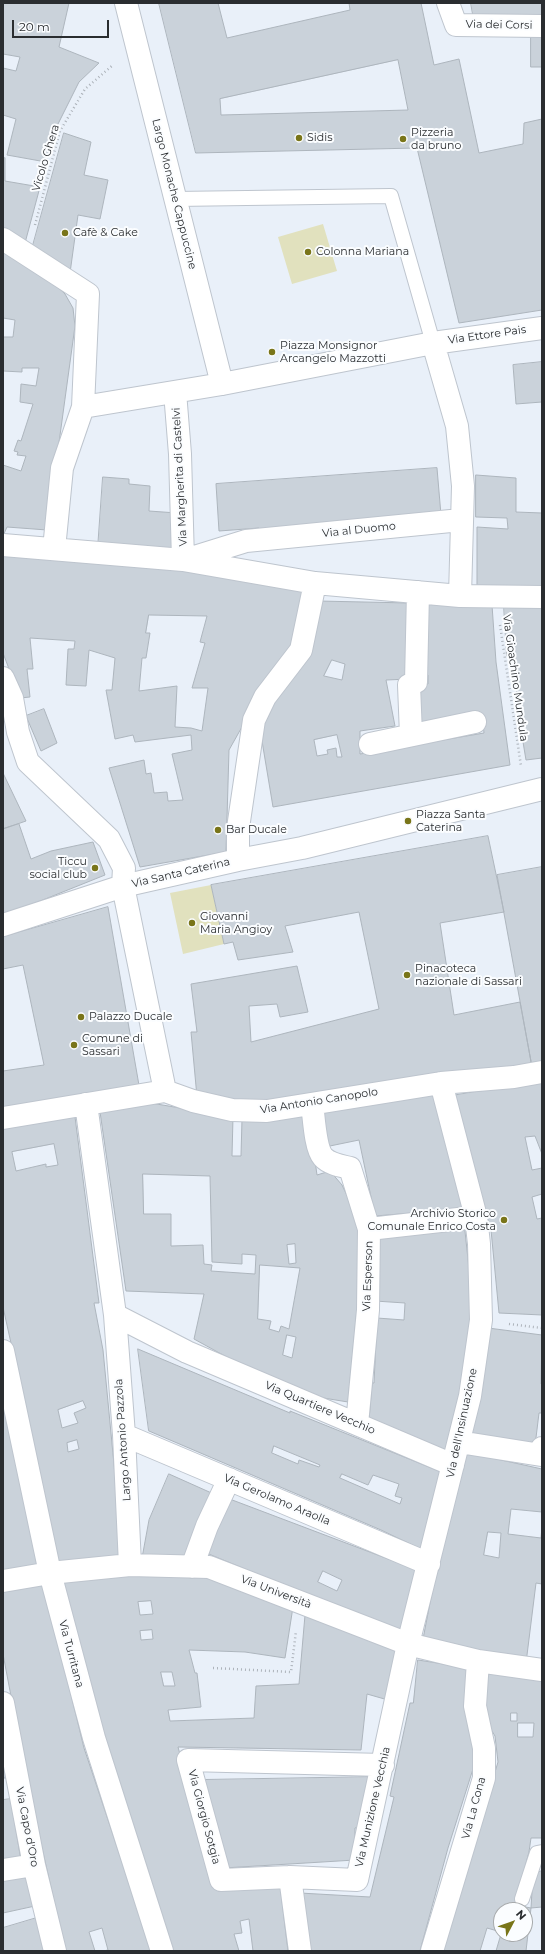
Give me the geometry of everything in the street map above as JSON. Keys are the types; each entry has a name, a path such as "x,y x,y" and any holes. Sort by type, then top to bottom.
{"street":[{"name":"Largo Monache Cappuccine","path":"126,3 222,384"},
{"name":"Via dei Corsi","path":"448,3 456,25 542,26"},
{"path":"3,239 88,294 83,408 62,468 54,549"},
{"name":"Via Ettore Pais","path":"432,343 542,328"},
{"path":"175,392 432,343 457,426 463,486 460,596"},
{"name":"Via Margherita di Castelvi","path":"83,408 175,392 180,454 183,560"},
{"name":"Via al Duomo","path":"183,560 246,541 461,520"},
{"name":"Via al Duomo","path":"3,545 183,560 315,583 460,596 542,597"},
{"path":"315,583 302,650 265,697 254,720 238,828 238,860 302,848 542,788"},
{"path":"411,735 409,685 416,682 418,592"},
{"path":"3,678 12,698 18,732 28,762 109,839 124,868 123,886 165,1091"},
{"path":"370,744 475,722"},
{"name":"Via Santa Caterina","path":"3,925 123,886 238,860"},
{"name":"Via Antonio Canopolo","path":"3,1118 165,1091 193,1101 232,1110 267,1111 362,1094 441,1083 514,1077 542,1072"},
{"name":"Via dell'Insinuazione","path":"408,1644 470,1396 481,1320 479,1244 476,1217 441,1083"},
{"name":"Largo Antonio Pazzola","path":"86,1104 115,1315 124,1435 130,1565"},
{"name":"Via Esperson","path":"312,1104 319,1148 323,1158 336,1165 350,1168 369,1230 368,1310 357,1424"},
{"path":"369,1230 476,1217"},
{"name":"Via Quartiere Vecchio","path":"115,1315 187,1352 453,1465"},
{"name":"Via Turritana","path":"3,1351 50,1573 94,1738 162,1951"},
{"name":"Via Gerolamo Araolla","path":"124,1435 429,1564"},
{"path":"459,1442 542,1455 542,1448"},
{"path":"192,1567 207,1526 229,1479"},
{"name":"Via Università","path":"3,1581 50,1573 130,1565 209,1567 408,1644 478,1660 542,1670"},
{"name":"Via Munizione Vecchia","path":"290,1877 357,1880 408,1644"},
{"name":"Via La Cona","path":"432,1951 484,1778 484,1748 475,1706 478,1660"},
{"name":"Via Capo d'Oro","path":"3,1703 12,1794 34,1865 55,1951"},
{"name":"Via Giorgio Sotgia","path":"290,1877 221,1880 188,1760 383,1765"},
{"path":"3,1870 34,1865"},
{"path":"290,1877 300,1951"}],"lane":[{"path":"175,199 391,196 432,343"},
{"path":"522,1899 537,1852 542,1852"}],"path":[{"name":"Vicolo Ghera","path":"27,255 60,131 85,89 136,45"},
{"name":"Via Gioachino Mundula","path":"496,596 519,762"},
{"path":"481,1320 542,1328"},
{"path":"213,1668 291,1672 300,1601"}],"green space":[{"path":"323,224 337,271 292,284 278,237"},
{"path":"211,885 224,944 183,954 170,893"}],"building":[{"path":"3,3 69,3 59,47 99,63 79,82 53,134 46,162 7,155 16,119 3,115 3,68 16,71 20,57 3,54"},
{"path":"159,3 218,3 227,38 350,10 349,3 421,3 434,65 459,59 479,153 523,144 524,123 542,119 542,310 459,323 417,148 196,153","holes":["398,60 408,110 221,115 220,99"]},
{"path":"471,3 542,3 542,19 474,20"},
{"path":"531,32 542,32 542,67 531,67"},
{"path":"64,133 91,142 84,175 108,180 100,219 78,215 70,273 32,249"},
{"path":"5,158 5,181 40,187 25,243 3,228 3,159"},
{"path":"3,248 39,269 65,294 73,308 75,326 47,530 7,527 3,536 3,465 21,471 26,456 17,455 18,452 14,451 18,440 21,441 33,404 20,402 21,384 36,386 39,368 22,368 22,372 3,371 3,337 13,337 15,320 3,318"},
{"path":"542,362 542,402 516,404 513,365"},
{"path":"437,468 441,515 259,530 259,528 219,531 216,484"},
{"path":"476,475 516,478 516,512 542,513 542,591 477,591 477,527 508,529 507,518 476,517"},
{"path":"103,477 129,479 129,484 150,486 149,511 177,513 174,554 98,548"},
{"path":"3,552 134,563 306,590 298,634 286,661 270,677 229,750 226,852 140,867 109,768 144,760 146,774 151,773 154,793 167,792 168,801 183,800 172,754 192,750 191,735 135,742 133,735 115,739 106,690 112,690 115,658 89,650 86,686 66,685 68,649 74,649 75,641 30,638 33,669 27,669 30,697 20,698 3,653","holes":["149,615 207,616 200,642 205,643 192,688 208,688 202,731 191,728 175,727 177,686 139,691 142,658 146,658 150,633 146,633"]},
{"path":"318,601 410,603 410,679 386,680 395,726 360,731 360,754 484,733 482,715 419,723 416,684 428,684 428,675 423,675 422,603 492,605 496,662 510,765 273,807 261,735 264,718","holes":["332,660 345,664 342,680 324,676","337,735 342,757 337,757 336,748 327,750 328,754 317,756 314,740"]},
{"path":"504,606 542,606 542,758 526,760 517,706 515,657 507,656"},
{"path":"44,709 57,743 41,751 26,716"},
{"path":"3,773 26,821 3,829"},
{"path":"19,824 31,859 51,851 93,842 105,875 3,916 3,829"},
{"path":"488,836 504,912 440,923 454,1015 520,1002 532,1067 264,1102 197,1097 191,1032 197,1032 191,984 297,966 308,1012 280,1017 277,1004 249,1006 251,1042 379,1009 359,912 285,926 293,952 238,960 233,942 224,944 211,885"},
{"path":"542,867 542,1066 532,1067 497,875"},
{"name":"Palazzo Ducale","path":"108,907 140,1091 3,1112 3,1071 44,1065 23,965 3,969 3,937"},
{"path":"542,1081 542,1154 535,1136 525,1137 532,1170 542,1168 542,1194 532,1197 537,1219 542,1218 542,1315 499,1313 491,1230 451,1096"},
{"path":"435,1087 463,1209 375,1216 359,1140 325,1147 318,1109"},
{"path":"139,1101 233,1117 232,1156 241,1156 242,1119 308,1110 317,1175 330,1171 342,1185 354,1210 364,1237 348,1402 311,1396 272,1382 194,1339 204,1294 126,1291 99,1105","holes":["143,1174 210,1176 212,1262 242,1264 242,1254 256,1255 255,1274 211,1271 212,1265 204,1264 203,1245 171,1246 171,1214 144,1214","295,1244 296,1263 289,1264 287,1245","260,1265 300,1268 289,1329 281,1326 279,1332 269,1329 271,1321 258,1319","287,1335 296,1337 292,1358 283,1355"]},
{"path":"74,1109 99,1303 94,1303 103,1350 123,1558 57,1565 28,1420 3,1307 3,1124","holes":["54,1144 58,1165 46,1167 46,1164 16,1171 12,1152","83,1401 86,1408 74,1413 78,1423 62,1428 58,1410","77,1440 79,1449 68,1452 67,1443"]},
{"path":"464,1222 470,1278 472,1328 465,1393 448,1451 369,1420 372,1383 374,1383 377,1318 404,1320 405,1303 375,1301 379,1239"},
{"path":"488,1328 542,1335 542,1413 539,1413 535,1446 470,1436"},
{"path":"138,1349 290,1413 290,1411 444,1473 425,1551 381,1530 149,1431","holes":["274,1446 320,1465 319,1467 299,1460 298,1464 272,1453","342,1474 368,1485 373,1475 399,1484 395,1496 402,1498 400,1504 340,1478"]},
{"path":"3,1382 42,1566 3,1572"},
{"path":"465,1452 542,1469 542,1512 511,1509 508,1534 541,1538 542,1527 542,1584 536,1583 526,1663 423,1639 445,1525","holes":["488,1532 501,1533 499,1558 484,1555"]},
{"path":"169,1474 216,1495 187,1559 142,1558 149,1520"},
{"path":"227,1498 420,1571 403,1635 204,1552","holes":["323,1571 342,1580 337,1591 318,1582"]},
{"path":"174,1571 203,1574 293,1607 285,1658 245,1652 189,1650 195,1673 197,1673 201,1707 168,1710 170,1721 254,1718 256,1686 299,1684 305,1615 399,1646 388,1700 367,1694 361,1750 178,1747 218,1891 280,1884 288,1951 253,1951 249,1919 240,1921 242,1933 234,1934 239,1951 171,1951 86,1687 62,1580","holes":["151,1601 153,1614 140,1615 138,1602","152,1630 153,1639 141,1640 140,1631","161,1672 172,1672 175,1686 164,1686"]},
{"path":"44,1583 84,1748 152,1951 103,1951 108,1950 102,1928 89,1932 95,1951 64,1951 29,1791 3,1654 3,1589"},
{"path":"418,1660 470,1668 479,1750 448,1848 420,1951 307,1951 300,1893 370,1897 394,1797 390,1796 410,1703 413,1703"},
{"path":"483,1669 542,1679 542,1838 531,1838 529,1852 516,1902 493,1902 493,1930 487,1928 480,1951 442,1951 498,1762 495,1736 479,1710","holes":["511,1713 517,1713 517,1721 511,1721","518,1723 534,1723 533,1737 518,1737"]},
{"path":"3,1757 7,1778 3,1778"},
{"path":"373,1777 361,1826 355,1828 355,1860 224,1868 199,1780"},
{"path":"11,1799 21,1861 3,1863 3,1800"},
{"path":"542,1871 542,1907 533,1908 533,1902 531,1902 533,1874"},
{"path":"26,1873 35,1906 3,1913 3,1876"},
{"path":"40,1917 49,1951 3,1951 3,1928"},
{"path":"499,1942 527,1942 526,1951 496,1951"}],"place":[{"name":"Sidis","path":"299,138"},
{"name":"Pizzeria da bruno","path":"403,139"},
{"name":"Cafè & Cake","path":"65,233"},
{"name":"Colonna Mariana","path":"308,252"},
{"name":"Piazza Monsignor Arcangelo Mazzotti","path":"272,352"},
{"name":"Piazza Santa Caterina","path":"408,821"},
{"name":"Bar Ducale","path":"218,830"},
{"name":"Ticcu social club","path":"95,868"},
{"name":"Giovanni Maria Angioy","path":"192,923"},
{"name":"Pinacoteca nazionale di Sassari","path":"407,975"},
{"name":"Palazzo Ducale","path":"81,1017"},
{"name":"Comune di Sassari","path":"74,1045"},
{"name":"Archivio Storico Comunale Enrico Costa","path":"504,1220"}]}
